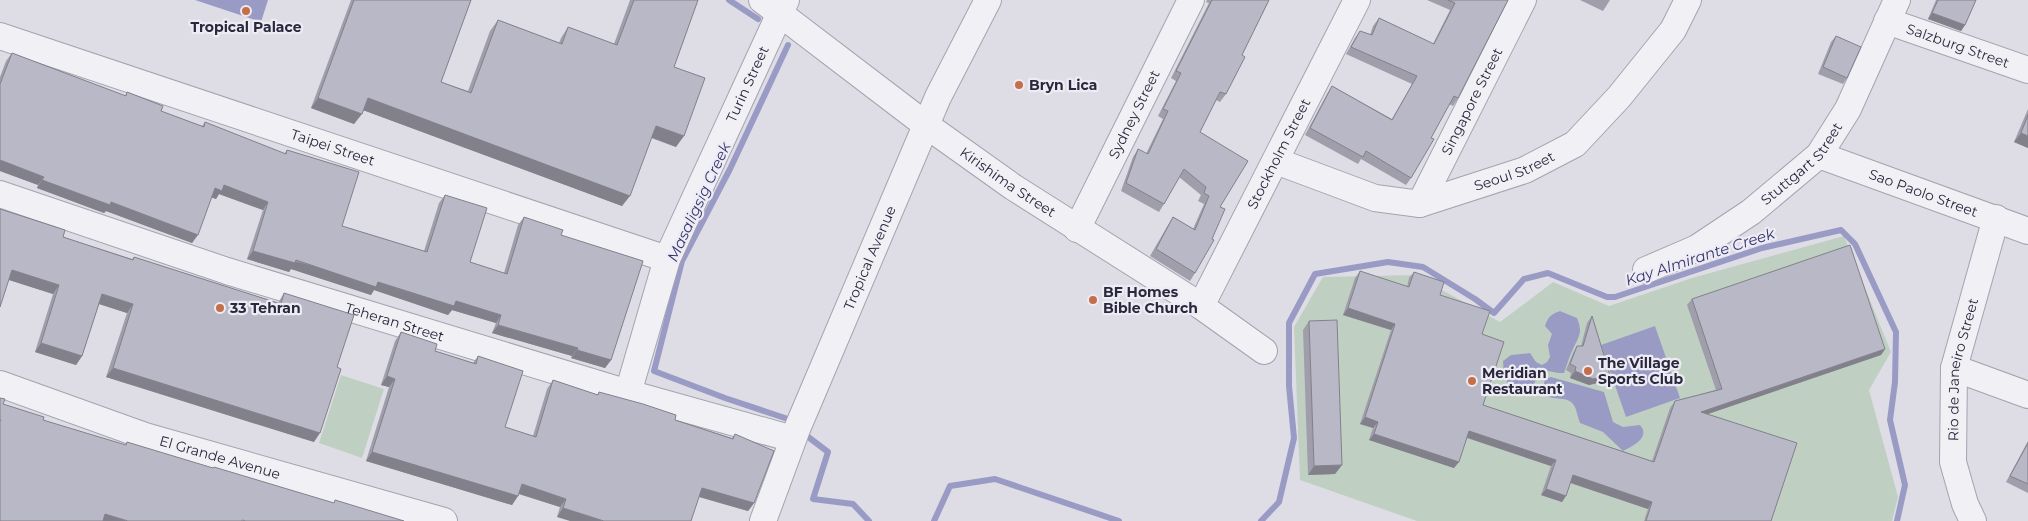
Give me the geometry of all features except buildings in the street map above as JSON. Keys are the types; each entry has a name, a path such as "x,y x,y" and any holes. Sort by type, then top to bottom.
{"street":[{"name":"Tropical Avenue","path":"763,521 793,439 938,97 988,0"},
{"name":"Sydney Street","path":"1078,229 1191,0"},
{"name":"Stockholm Street","path":"1201,306 1357,0"},
{"name":"Singapore Street","path":"1420,204 1523,0"},
{"name":"Seoul Street","path":"1276,161 1375,198 1420,204 1525,170 1575,144 1619,97 1673,30 1688,0"},
{"name":"Kirishima Street","path":"776,4 926,125 1013,187 1201,306 1264,351"},
{"name":"Turin Street","path":"628,393 667,259 776,4"},
{"name":"Salzburg Street","path":"1892,11 2028,70"},
{"name":"Stuttgart Street","path":"1646,270 1697,248 1743,217 1819,155 1848,109 1892,11"},
{"name":"Taipei Street","path":"0,36 667,259"},
{"name":"Sao Paolo Street","path":"1819,155 2028,231"},
{"name":"Teheran Street","path":"0,194 227,271 628,393 793,439"},
{"name":"Rio de Janeiro Street","path":"1973,521 1965,504 1953,462 1954,368 1996,218"},
{"path":"1954,368 2028,395"},
{"name":"El Grande Avenue","path":"0,384 145,436 444,521"}],"green space":[{"name":"The Village Sports Club","path":"1844,236 1891,352 1869,390 1898,497 1892,521 1417,521 1300,480 1294,327 1323,277 1415,275 1500,322 1553,282 1609,306 1692,278"},
{"path":"341,375 384,389 362,458 319,443"}],"water":[{"name":"Tropical Palace","path":"195,0 268,0 261,22"},
{"path":"1560,311 1577,318 1580,327 1564,373 1548,371 1537,376 1534,385 1527,391 1509,385 1504,376 1503,361 1511,355 1530,353 1536,362 1542,365 1547,362 1550,357 1548,345 1552,334 1545,326 1550,316"},
{"path":"1655,326 1680,398 1626,417 1601,345"},
{"path":"1551,377 1604,392 1613,422 1623,427 1640,425 1643,429 1642,437 1636,444 1623,451 1603,432 1580,423 1575,407 1569,400 1547,396 1542,392 1545,379"}],"waterway":[{"name":"Masaligsig Creek","path":"729,0 758,19"},
{"name":"Masaligsig Creek","path":"788,45 730,169 682,261 654,371 725,398 794,421"},
{"name":"Kay Almirante Creek","path":"1261,521 1279,502 1294,438 1289,386 1289,323 1315,274 1388,262 1423,267 1494,313 1524,279 1548,273 1607,297 1615,297 1762,248 1841,230 1855,244 1896,332 1895,382 1890,420 1905,485 1897,521"},
{"name":"Kay Almirante Creek","path":"803,433 828,452 813,499 853,504 869,521"},
{"name":"Kay Almirante Creek","path":"934,521 950,486 995,479 1119,521"}],"place":[{"name":"Tropical Palace","path":"246,11"},
{"name":"Bryn Lica","path":"1019,85"},
{"name":"BF Homes Bible Church","path":"1093,300"},
{"name":"33 Tehran","path":"220,308"},
{"name":"The Village Sports Club","path":"1588,371"},
{"name":"Meridian Restaurant","path":"1472,381"}]}
